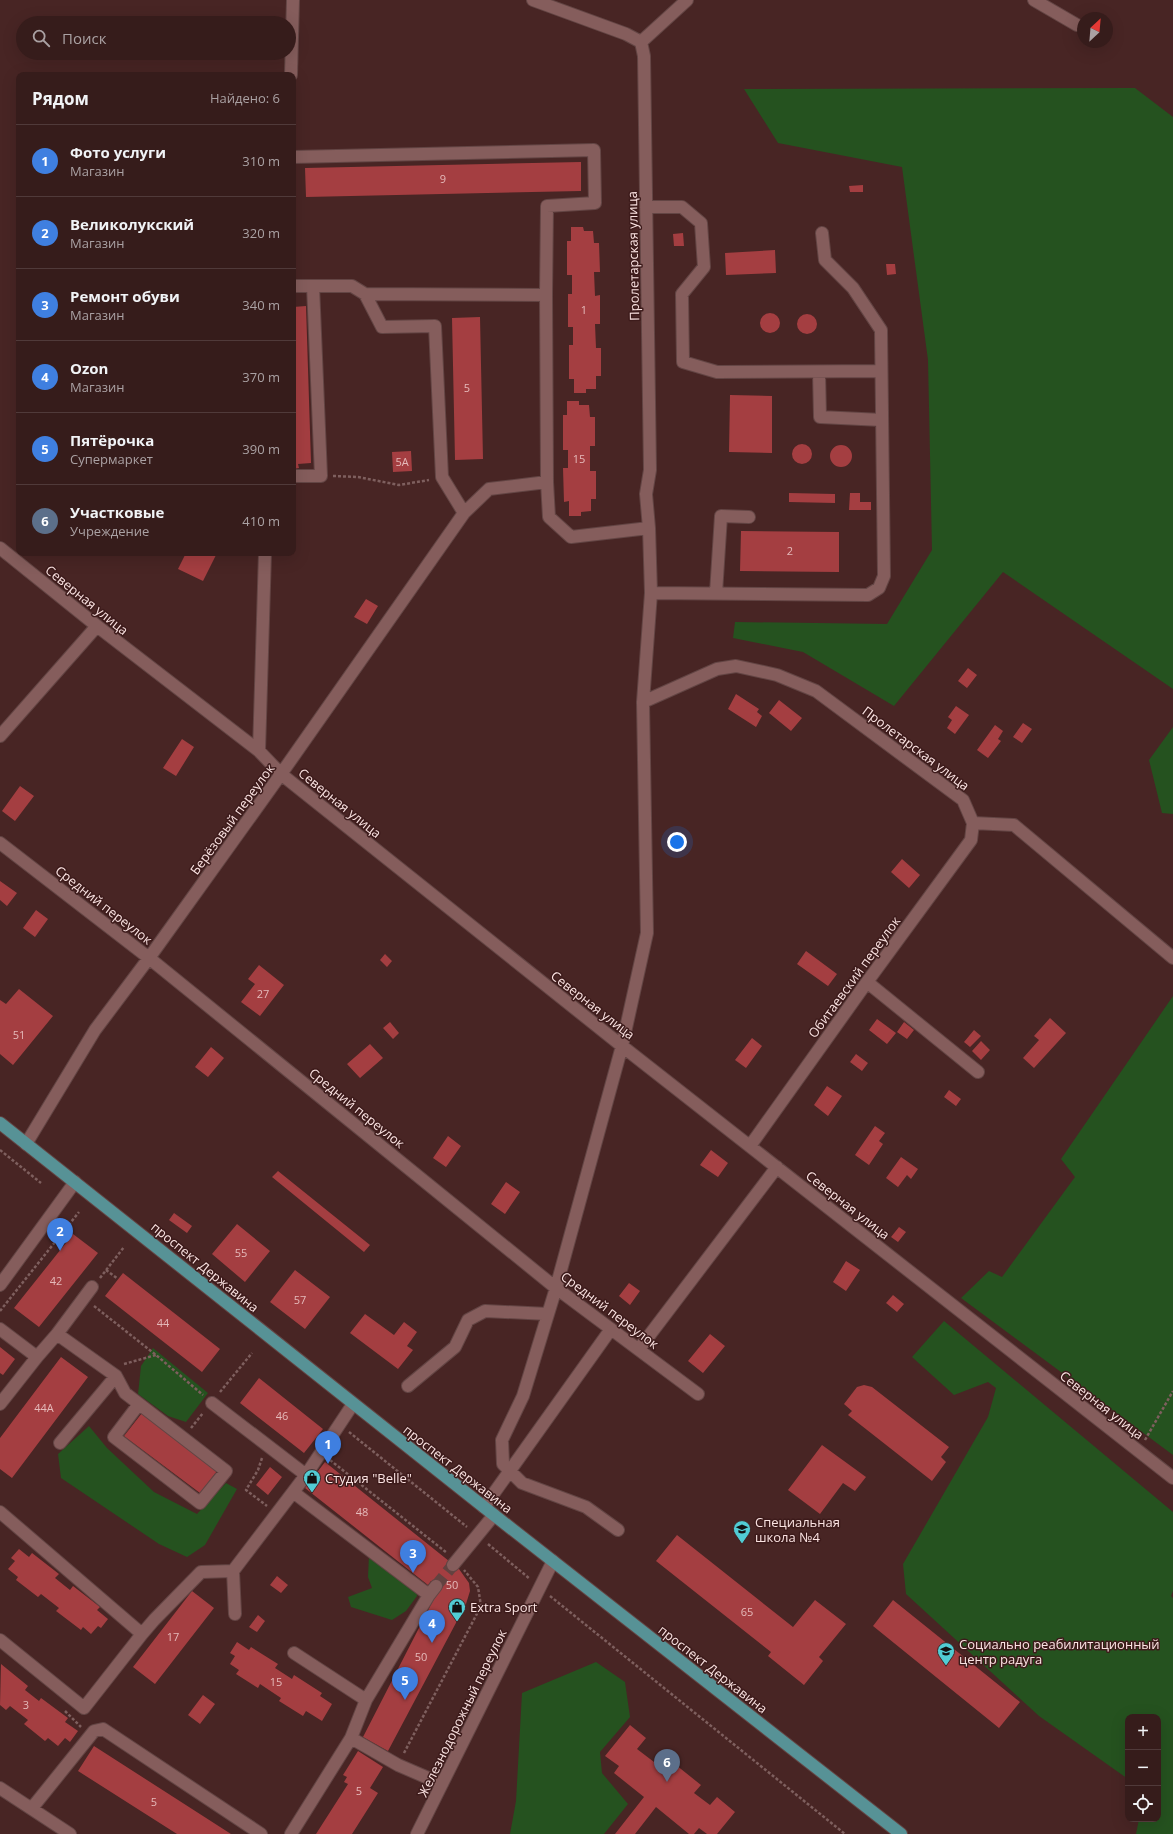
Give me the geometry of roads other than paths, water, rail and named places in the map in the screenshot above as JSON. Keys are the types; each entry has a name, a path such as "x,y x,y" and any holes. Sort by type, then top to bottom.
{"main road":[{"name":"проспект Державина","path":"0,1123 353,1404 901,1834"}],"street":[{"path":"293,0 293,16"},
{"path":"533,0 626,34 641,42 687,0"},
{"path":"1034,0 1077,25"},
{"name":"Пролетарская улица","path":"509,1471 503,1464 502,1440 523,1396 556,1288 622,1046 647,933 643,702 651,593 649,528 646,494 650,470 644,56 641,42"},
{"path":"291,60 291,72"},
{"path":"296,157 594,150 595,203 547,206 546,482 549,517 571,537 649,528"},
{"path":"646,207 682,207 702,223 704,267 682,294 683,362 717,372 881,371"},
{"path":"651,593 868,594 879,588 884,576 881,330 852,288 825,260 822,233"},
{"path":"296,286 352,286 366,294 546,295"},
{"path":"296,476 321,476 313,286"},
{"path":"366,294 382,327 435,326 442,477 464,513"},
{"path":"819,372 820,417 882,420"},
{"name":"Берёзовый переулок","path":"26,1144 95,1030 149,958 281,774 464,513 490,489 546,482"},
{"path":"716,593 721,516 749,517"},
{"name":"Северная улица","path":"0,548 97,626 259,751 281,774 622,1046 1173,1478"},
{"path":"259,751 265,556"},
{"path":"0,736 97,626"},
{"name":"Пролетарская улица","path":"643,702 717,669 736,666 777,675 816,691 963,800 974,823"},
{"path":"974,823 1014,825 1173,958"},
{"name":"Обитаевский переулок","path":"750,1146 971,840 974,823"},
{"name":"Средний переулок","path":"0,843 149,958 556,1288 698,1394"},
{"path":"867,982 978,1072"},
{"path":"639,1349 777,1167"},
{"path":"0,1286 75,1182"},
{"path":"0,1403 57,1334 92,1287"},
{"path":"408,1386 455,1347 468,1320 485,1311 548,1314"},
{"path":"0,1328 37,1357"},
{"path":"484,1507 611,1329"},
{"path":"57,1334 116,1376 125,1393 226,1471 200,1503 114,1437 139,1404"},
{"path":"60,1442 116,1376"},
{"path":"212,1403 306,1475"},
{"path":"235,1614 233,1571 306,1475 353,1404"},
{"path":"509,1471 522,1483 586,1507 618,1530"},
{"path":"291,1834 351,1738 366,1700 433,1591 293,1492"},
{"path":"0,1512 142,1634"},
{"path":"453,1564 494,1515"},
{"name":"Железнодорожный переулок","path":"417,1834 553,1561"},
{"path":"0,1640 84,1708 154,1620 201,1572 233,1571"},
{"path":"294,1653 366,1700"},
{"path":"32,1808 94,1731 103,1729 261,1834"},
{"path":"351,1738 398,1765 442,1784"},
{"path":"0,1788 70,1834"}],"tunnel":[{"path":"436,1586 453,1565"}],"place":[{"name":"Великолукский","path":"60,1251"},
{"name":"Фото услуги","path":"328,1464"},
{"name":"Студия \"Belle\"","path":"312,1493"},
{"name":"Специальная школа №4","path":"742,1544"},
{"name":"Ремонт обуви","path":"413,1573"},
{"name":"Extra Sport","path":"457,1622"},
{"name":"Ozon","path":"432,1643"},
{"name":"Социально реабилитационный центр радуга","path":"946,1666"},
{"name":"Пятёрочка","path":"405,1700"},
{"name":"Участковые","path":"667,1782"}]}
